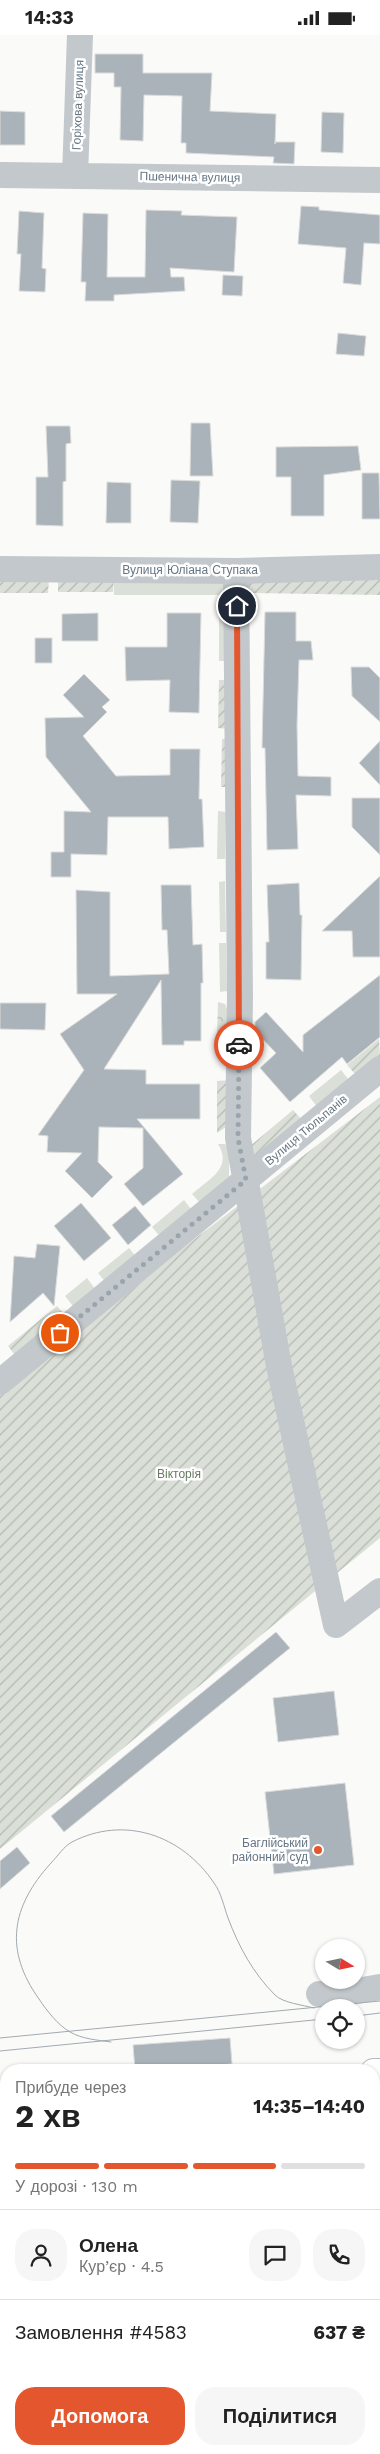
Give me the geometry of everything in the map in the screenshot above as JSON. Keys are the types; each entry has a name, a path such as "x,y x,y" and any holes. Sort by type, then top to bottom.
{"street":[{"name":"Горіхова вулиця","path":"75,176 80,35"},
{"name":"Пшенична вулиця","path":"0,175 380,180"},
{"name":"Вулиця Юліана Ступака","path":"0,569 236,571 380,567"},
{"path":"236,571 240,997 238,1138 279,1366 336,1625 380,1591"},
{"name":"Вулиця Тюльпанів","path":"0,1382 380,1069"},
{"path":"319,1994 333,1995 380,1987"}],"green space":[{"path":"215,573 228,586 230,661 219,661 219,595 114,595 114,578"},
{"path":"239,574 380,575 380,595 248,593"},
{"path":"0,578 49,578 48,593 0,593"},
{"path":"58,578 114,578 113,592 58,592"},
{"path":"219,680 230,680 228,729 218,728"},
{"path":"222,739 227,739 227,787 221,787"},
{"path":"218,811 226,812 225,859 217,859"},
{"path":"225,881 226,932 220,932 219,882"},
{"path":"219,943 226,943 227,991 220,992"},
{"path":"218,1002 225,1004 228,1012 228,1037 217,1038"},
{"path":"379,1039 380,1056 356,1075 347,1065"},
{"path":"341,1070 349,1080 318,1108 309,1096"},
{"path":"231,1080 226,1127 217,1133 217,1081"},
{"name":"Вікторія","path":"380,1097 380,1538 0,1849 0,1388"},
{"path":"293,1110 302,1120 255,1162 250,1146"},
{"path":"218,1144 225,1144 229,1149 229,1182 202,1205 192,1194 212,1178 221,1166 223,1160 222,1152"},
{"path":"184,1200 194,1213 163,1240 152,1227"},
{"path":"129,1248 138,1259 107,1284 98,1273"},
{"path":"87,1278 98,1293 77,1311 65,1296"},
{"path":"57,1306 67,1318 18,1359 8,1346"}],"building":[{"path":"95,54 143,54 143,73 212,73 210,111 276,114 275,142 295,142 294,164 273,163 274,157 186,153 186,143 181,143 182,96 144,95 143,141 120,140 121,87 114,87 114,73 95,73"},
{"path":"0,111 25,112 25,145 0,145"},
{"path":"322,112 344,113 343,153 321,152"},
{"path":"301,206 319,207 319,210 380,215 380,244 364,243 361,285 343,283 346,248 298,244"},
{"path":"146,210 182,211 181,215 237,217 234,272 170,268 171,277 184,277 185,291 114,295 114,301 85,301 86,282 81,282 83,213 108,214 107,277 145,277"},
{"path":"19,211 44,213 42,268 46,269 45,292 19,291 21,254 17,254"},
{"path":"223,275 243,276 242,296 222,295"},
{"path":"338,333 366,336 364,356 336,354"},
{"path":"191,423 210,423 213,476 190,476"},
{"path":"46,426 70,426 71,443 66,444 66,481 63,482 63,526 36,525 36,477 48,477"},
{"path":"358,446 361,470 324,475 324,516 291,516 291,477 276,477 276,447"},
{"path":"362,473 379,473 380,519 362,519"},
{"path":"171,480 200,481 198,523 170,522"},
{"path":"107,482 131,483 131,523 106,523"},
{"path":"265,612 296,612 296,641 311,641 313,660 299,660 298,776 331,777 331,796 296,795 298,849 267,850 265,748 262,748"},
{"path":"98,613 98,641 62,641 62,614"},
{"path":"167,613 201,613 199,713 169,712 170,680 126,681 125,647 167,647"},
{"path":"35,638 52,638 52,663 35,663"},
{"path":"351,667 369,667 380,678 380,722 352,696"},
{"path":"84,674 110,700 102,707 107,712 83,736 116,776 170,775 170,749 200,749 199,799 202,799 204,847 169,849 168,817 108,817 107,855 71,854 71,877 51,877 51,852 64,852 64,811 91,812 46,757 45,718 84,717 63,695"},
{"path":"380,741 380,785 359,763"},
{"path":"352,798 380,798 380,855 352,827"},
{"path":"380,876 380,957 353,957 352,931 322,931"},
{"path":"299,883 300,915 302,915 301,980 266,979 266,942 269,942 267,885"},
{"path":"161,885 191,885 193,945 202,944 201,1041 184,1041 184,1045 162,1045 161,980 104,1069 146,1070 146,1084 200,1084 200,1119 137,1119 183,1174 143,1206 124,1184 143,1168 143,1128 99,1127 98,1162 113,1177 92,1198 65,1171 82,1153 47,1152 48,1136 38,1135 84,1070 60,1034 117,994 77,994 76,890 110,892 110,976 169,974 167,930 162,930"},
{"path":"380,975 380,1037 347,1064 342,1057 290,1102 260,1068 276,1053 255,1031 255,1022 266,1012 303,1052 303,1035"},
{"path":"0,1003 46,1003 45,1030 0,1029"},
{"path":"81,1203 111,1238 84,1261 54,1226"},
{"path":"135,1206 151,1225 128,1245 112,1225"},
{"path":"37,1244 60,1246 54,1306 43,1293 10,1322 14,1256 35,1258"},
{"path":"276,1632 290,1648 64,1832 51,1816"},
{"path":"334,1691 339,1735 278,1742 273,1698"},
{"path":"345,1783 354,1865 274,1874 265,1792"},
{"path":"17,1847 30,1863 0,1889 0,1861"},
{"path":"230,2038 232,2064 135,2064 133,2045"}],"tram line":[{"path":"111,2042 90,2039 70,2032 61,2026 49,2013 28,1981 20,1963 17,1929 20,1912 27,1896 38,1879 63,1849 72,1842 92,1834 112,1830 131,1830 150,1834 169,1842 201,1866 220,1895 232,1929 242,1949 253,1969 267,1987 283,2000 314,2008"},
{"path":"0,2038 380,2001"},
{"path":"365,2015 380,2013"},
{"path":"0,2051 315,2020"}],"way so far":[{"path":"60,1333 246,1180 238,1138 239,1045"}],"place":[{"name":"Баглійський районний суд","path":"318,1850"}],"route":[{"path":"237,606 239,1045"}]}
